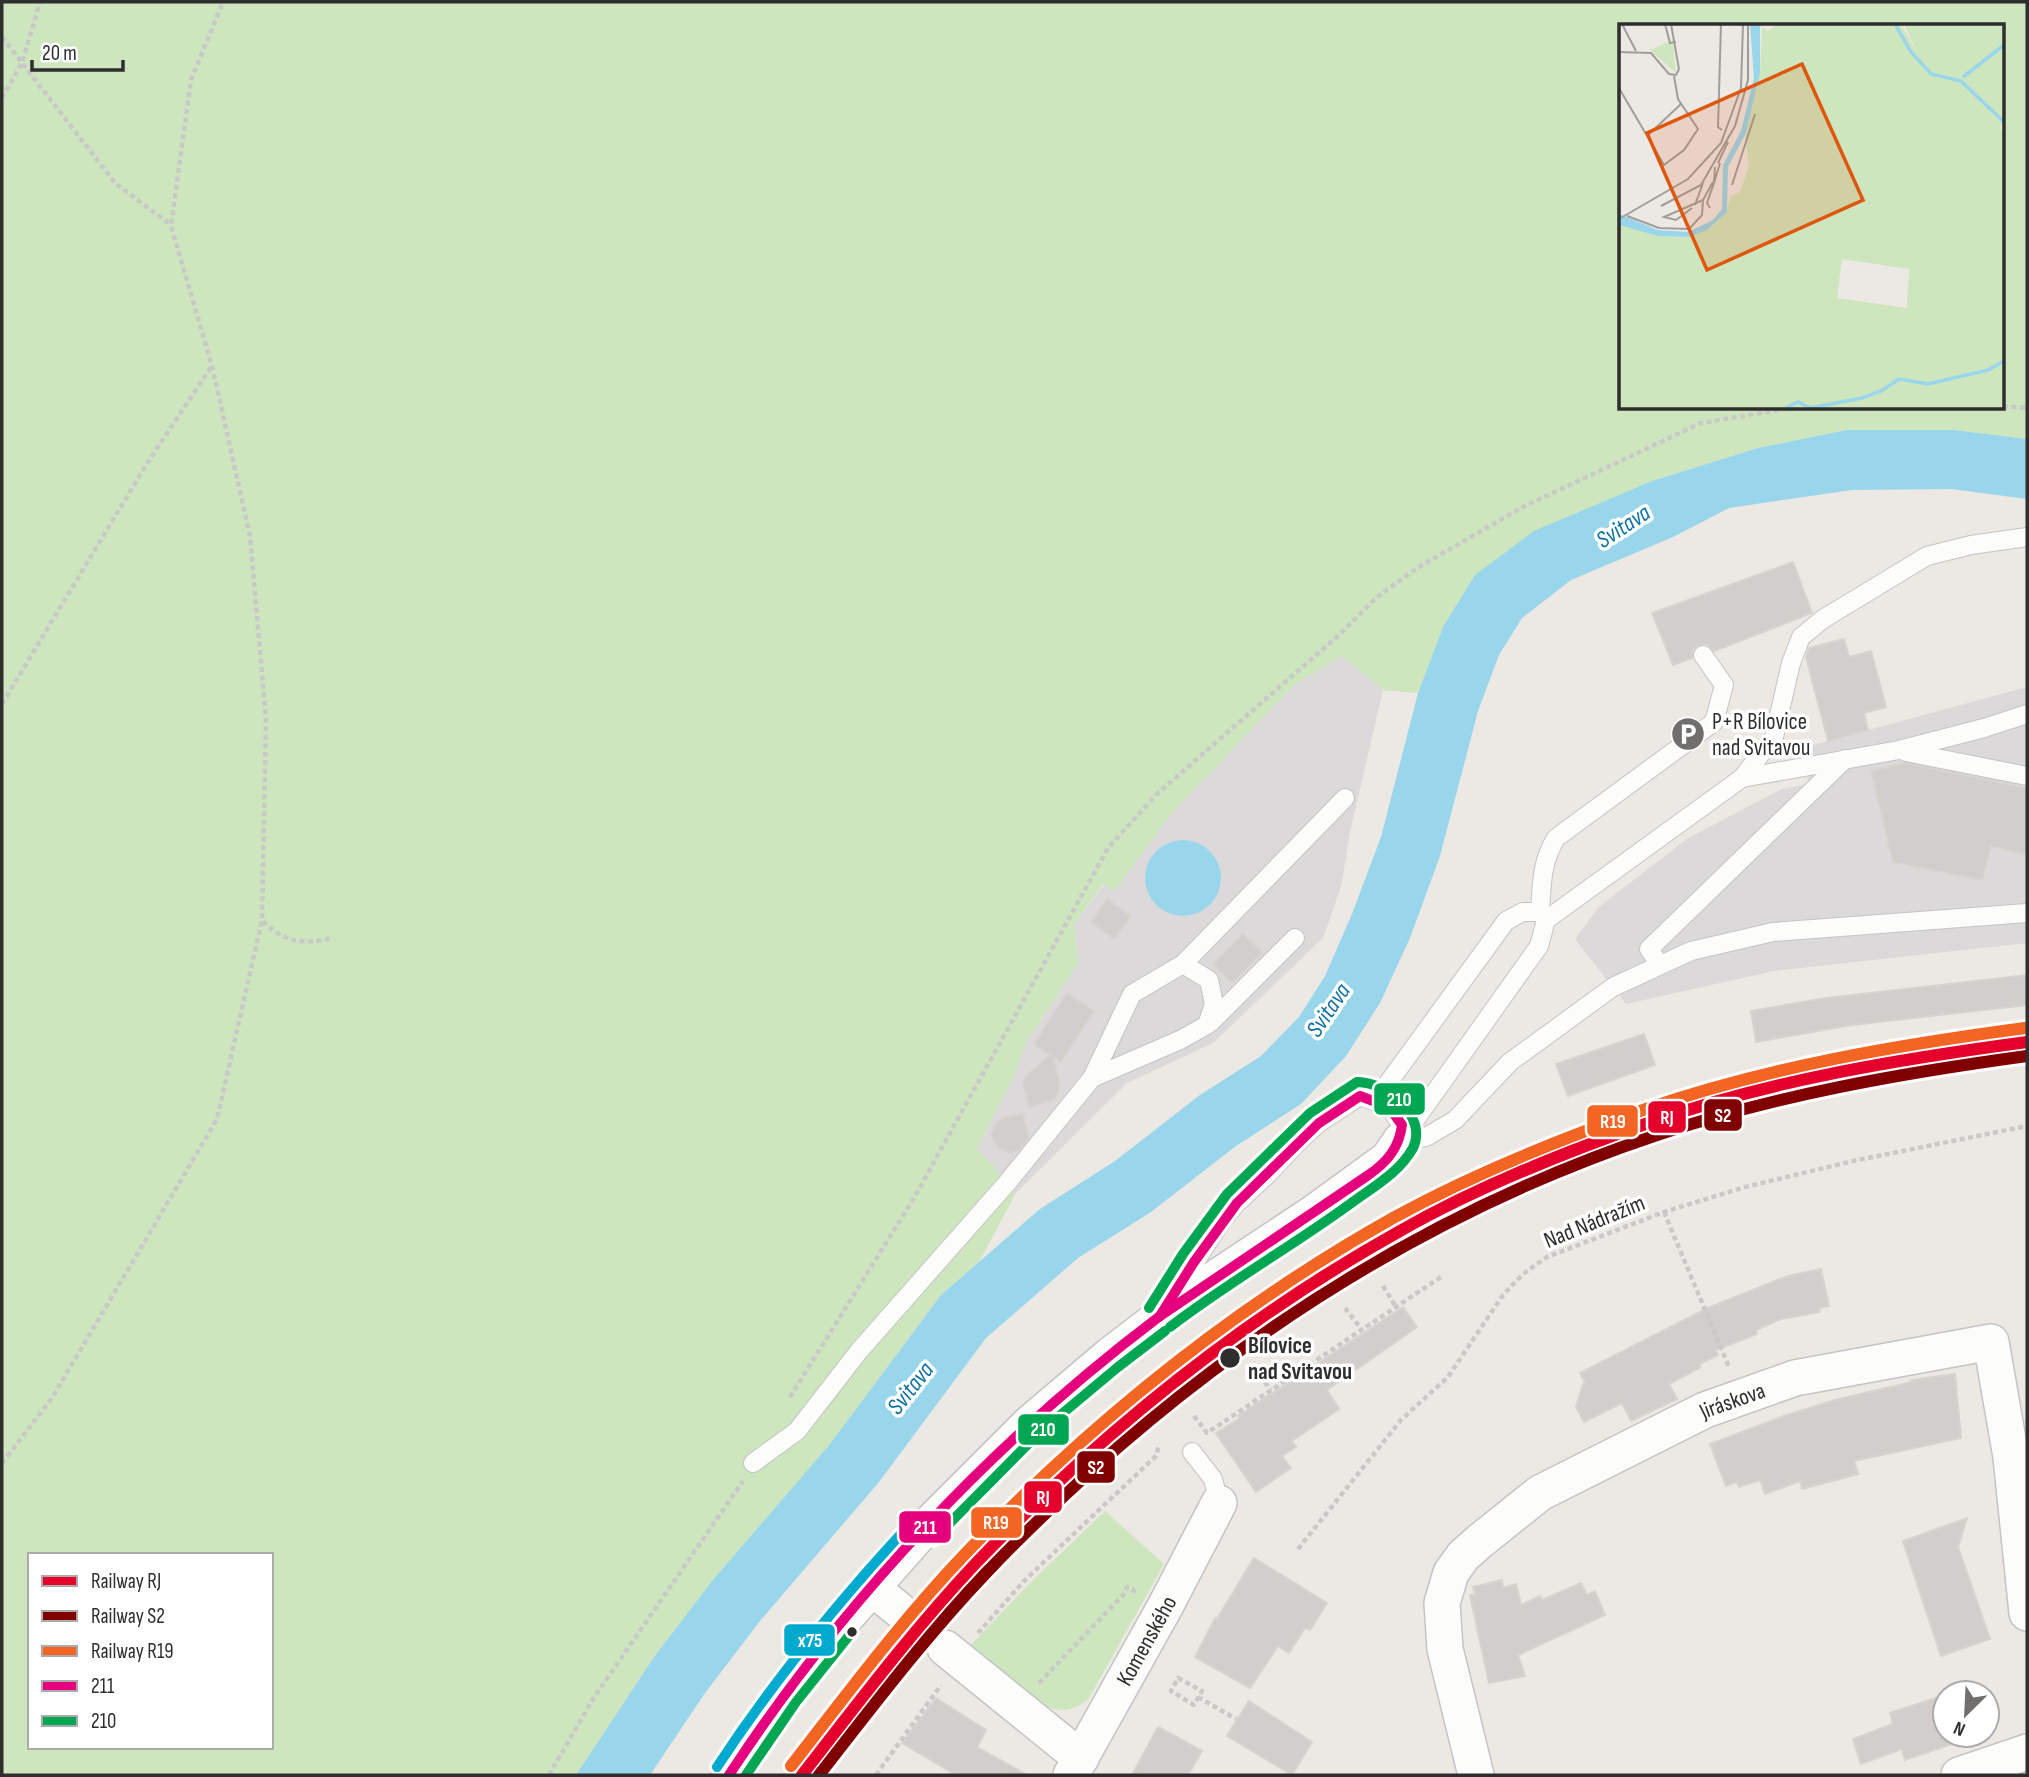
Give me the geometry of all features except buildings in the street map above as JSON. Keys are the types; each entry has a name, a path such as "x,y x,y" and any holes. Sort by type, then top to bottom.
{"street":[{"path":"729,1775 785,1694 841,1623 923,1530 1030,1423 1159,1318 1388,1159 1401,1140"},
{"name":"Jiráskova","path":"1476,1775 1445,1649 1442,1603 1451,1573 1463,1556 1540,1493 1705,1410 1796,1378 1991,1342 2011,1457 2027,1613"},
{"name":"Komenského","path":"1076,1767 1219,1503"},
{"path":"872,1588 904,1614"},
{"path":"953,1654 1076,1767"},
{"path":"1959,1775 2027,1752"}],"lane":[{"path":"1375,1101 1506,921 1523,912 1543,916 1742,778 1774,737 1791,663 1801,637 1927,556 1971,545 2027,537"},
{"path":"1401,1140 1539,946 1543,916 1542,871 1546,854 1556,838 1714,722 1724,685 1703,655"},
{"path":"1742,778 1899,750 2027,714"},
{"path":"1899,750 2027,776"},
{"path":"1660,965 1648,949 1845,759"},
{"path":"753,1463 797,1431 859,1351 1007,1183 1092,1078 1132,994 1183,964 1345,798"},
{"path":"1401,1140 1426,1137 1455,1120 1510,1062 1613,987 1691,951 1773,932 2027,913"},
{"path":"1092,1078 1180,1040 1207,1025 1295,938"},
{"path":"1183,964 1209,980 1214,1004 1207,1025"},
{"path":"1159,1318 1216,1230 1237,1203 1319,1124 1360,1096 1389,1107 1402,1125 1401,1140"},
{"path":"1192,1452 1213,1479 1219,1503"}],"path":[{"path":"2,98 22,63 40,2"},
{"path":"2,1463 52,1398 217,1118 262,920 266,719 250,536 212,366 172,226 191,80 223,2"},
{"path":"2,37 115,183 172,226"},
{"path":"2,704 146,465 212,366"},
{"path":"2004,406 2027,408"},
{"path":"784,1408 914,1198 1108,848 1157,794 1308,662 1376,598 1418,568 1523,507 1701,424 1780,410"},
{"path":"262,920 274,932 293,941 316,942 334,938"},
{"name":"Nad Nádražím","path":"1298,1549 1401,1420 1448,1377 1503,1295 1523,1274 1547,1257 1664,1212 1745,1187 1836,1165 2027,1126"},
{"path":"1664,1212 1742,1396"},
{"path":"1194,1416 1207,1433 1441,1277"},
{"path":"1383,1286 1395,1307"},
{"path":"1345,1308 1362,1330"},
{"path":"1344,1318 1350,1314"},
{"path":"1254,1370 1271,1390"},
{"path":"876,1775 953,1654 968,1644 1025,1580 1156,1456 1159,1444"},
{"path":"549,1775 593,1699 737,1493 753,1463"},
{"path":"1037,1685 1128,1587 1136,1592"},
{"path":"1178,1678 1202,1691 1198,1698 1195,1705 1171,1691 1178,1678"},
{"path":"1198,1698 1236,1719"}],"shaded area":[{"path":"1342,656 1383,690 1350,832 1341,887 1323,938 1213,1043 1127,1083 1016,1193 977,1148 1013,1078 1027,1041 1078,964 1074,924 1104,884 1114,890 1171,814 1294,685"},
{"path":"2027,687 2027,943 1774,971 1626,1004 1575,939 1599,907 1688,838 1782,789 1809,784 1802,748"}],"green space":[{"path":"2,2 2027,2 2027,439 1954,430 1846,430 1758,448 1652,481 1443,627 1418,693 1383,690 1342,656 1294,685 1171,814 1114,891 1103,884 1074,924 1078,964 1027,1041 1013,1078 977,1148 1016,1193 979,1262 941,1295 830,1444 712,1581 654,1657 576,1775 2,1775"},
{"path":"1105,1511 1164,1564 1089,1698 1067,1710 1042,1706 971,1645 1029,1584"}],"water":[{"name":"Svitava","path":"1846,430 1954,430 2027,439 2027,499 1951,489 1852,490 1729,508 1673,537 1571,580 1522,618 1499,655 1478,711 1440,856 1410,938 1380,1003 1346,1056 1301,1104 1236,1146 1151,1212 1078,1258 986,1338 879,1482 760,1621 705,1693 650,1775 576,1775 654,1657 712,1581 830,1444 941,1295 1040,1209 1115,1161 1200,1095 1261,1056 1299,1017 1325,976 1352,914 1381,837 1418,693 1443,627 1475,575 1534,531 1652,481 1758,448"},
{"path":"1183,840 1197,843 1210,851 1218,864 1221,878 1218,892 1210,905 1197,913 1183,916 1169,913 1156,905 1148,892 1145,878 1148,864 1156,851 1169,843"}],"tunnel":[{"path":"904,1614 945,1648"}],"rail line":[{"name":"R19","path":"791,1766 920,1604 1014,1505 1064,1458 1167,1370 1277,1289 1334,1253 1423,1202 1486,1172 1581,1132 1692,1094 1833,1059 2025,1028"},
{"name":"RJ","path":"802,1775 930,1614 1024,1515 1123,1424 1176,1381 1229,1340 1342,1265 1400,1231 1491,1185 1587,1145 1697,1107 1837,1073 2027,1042"},
{"name":"S2","path":"819,1775 942,1621 1059,1501 1134,1433 1213,1370 1295,1312 1380,1260 1469,1212 1561,1171 1657,1135 1748,1108 1840,1087 2027,1056"}],"transit line":[{"name":"210","path":"1149,1308 1183,1254 1227,1194 1310,1113 1357,1082 1383,1088 1400,1100 1413,1119 1416,1130 1413,1148 1400,1165 1328,1220 1170,1327"},
{"name":"211","path":"1360,1096 1389,1107 1402,1125 1395,1148 1386,1160 1367,1176 1160,1316 1194,1262 1237,1203 1319,1123 1360,1096"},
{"name":"211","path":"729,1775 821,1647 925,1527 1038,1416 1160,1316"},
{"name":"210","path":"933,1540 1039,1433 1165,1331"},
{"name":"x75","path":"717,1767 810,1640 913,1521"},
{"name":"210","path":"746,1775 796,1702 852,1632"}],"place":[{"name":"P+R Bílovice nad Svitavou","path":"1688,734"},
{"name":"Bílovice nad Svitavou","path":"1230,1358"}]}
